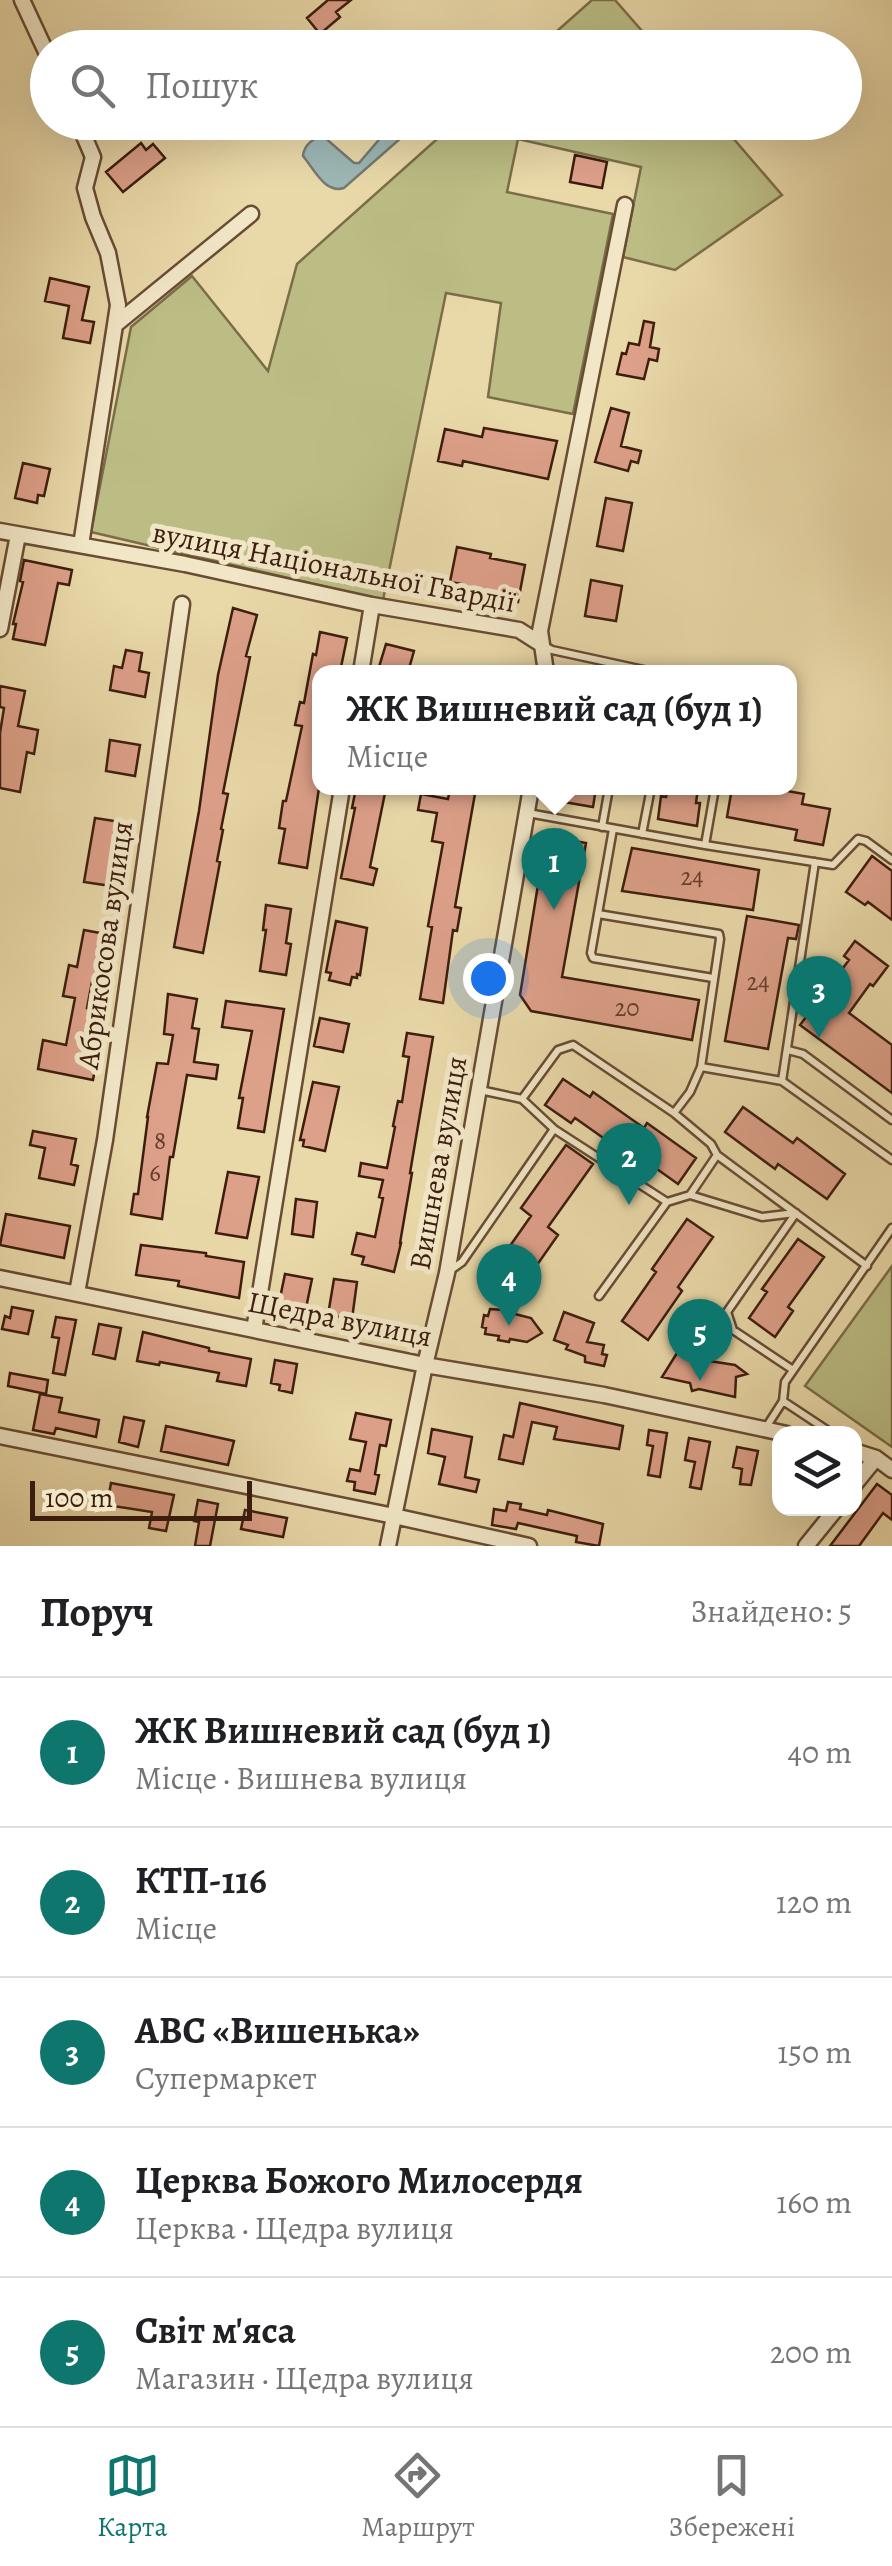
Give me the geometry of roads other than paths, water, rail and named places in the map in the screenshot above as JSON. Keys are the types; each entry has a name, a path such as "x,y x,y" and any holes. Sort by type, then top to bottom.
{"street":[{"path":"22,0 36,30"},
{"path":"81,545 118,305 108,253 86,188 93,156 86,140"},
{"path":"545,665 540,631 543,610 625,205"},
{"path":"115,326 251,214"},
{"name":"вулиця Національної Гвардії","path":"0,531 186,564 372,606 518,630 541,644"},
{"path":"0,629 18,534"},
{"name":"Абрикосова вулиця","path":"76,1293 105,1140 182,604"},
{"path":"362,665 372,606"},
{"path":"254,1330 341,795"},
{"name":"Вишнева вулиця","path":"388,1546 447,1273 530,795"},
{"name":"Щедра вулиця","path":"0,1278 425,1365 772,1430"},
{"path":"0,1436 529,1546"},
{"path":"862,1453 892,1470"},
{"path":"862,1475 876,1458"},
{"path":"806,1546 830,1516"}],"lane":[{"name":"вулиця Національної Гвардії","path":"541,644 552,650 621,665"},
{"path":"602,826 608,795"},
{"path":"642,834 650,795"},
{"path":"705,845 713,795"},
{"path":"527,812 833,865 858,838 892,860"},
{"path":"613,828 592,958 713,978"},
{"path":"782,1081 815,862"},
{"path":"598,914 716,932 720,939 700,1067 690,1092 674,1113"},
{"path":"522,1099 558,1050 573,1045 674,1113 711,1144 717,1155 866,1266"},
{"path":"788,1050 803,1054 892,1120"},
{"path":"700,1067 782,1081 892,1160"},
{"path":"479,1090 522,1099 554,1129 667,1202"},
{"path":"447,1273 462,1262 554,1129"},
{"path":"599,1296 667,1202 690,1194 717,1155"},
{"path":"690,1194 762,1217 796,1213"},
{"path":"793,1370 734,1330 728,1312 796,1213"},
{"path":"766,1429 784,1401 785,1382 892,1228"},
{"path":"784,1401 822,1426"}],"water":[{"path":"314,140 328,140 359,163 379,140 399,140 344,188 326,184 303,156"}],"place":[{"name":"ЖК Вишневий сад (буд 1)","path":"554,910"},
{"name":"ABC «Вишенька»","path":"819,1038"},
{"name":"КТП-116","path":"629,1205"},
{"name":"Церква Божого Милосердя","path":"509,1326"},
{"name":"Світ м'яса","path":"700,1381"}]}
